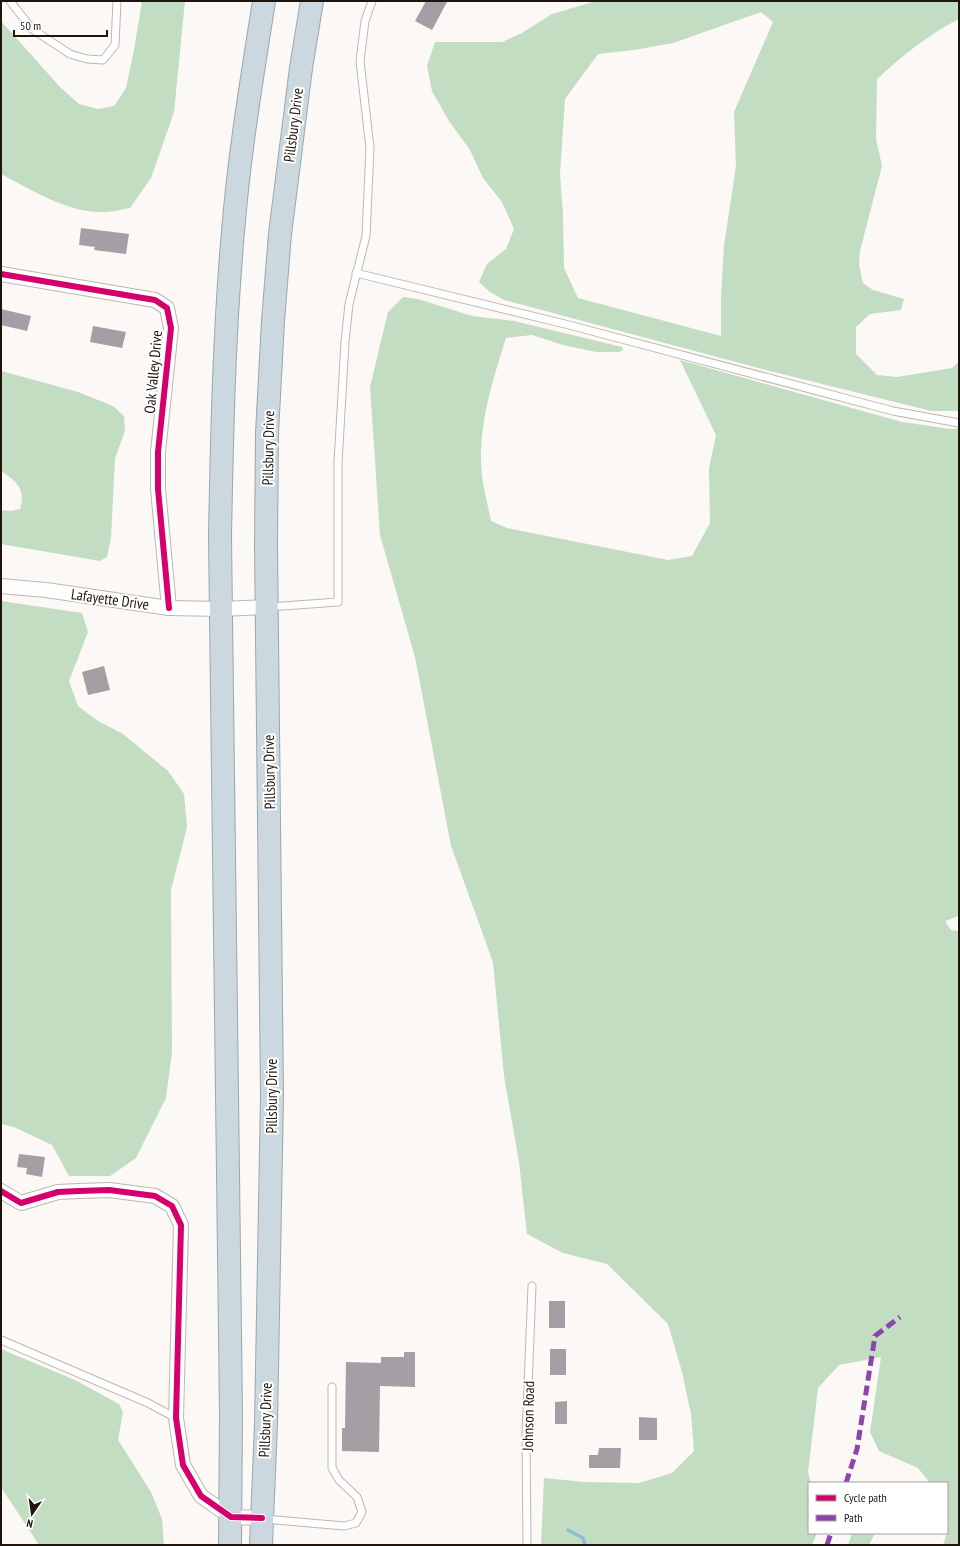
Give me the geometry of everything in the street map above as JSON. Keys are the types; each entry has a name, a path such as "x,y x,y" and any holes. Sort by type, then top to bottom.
{"highway":[{"path":"230,1545 230,1382 220,535 222,423 233,231 241,156 264,1"},
{"name":"Pillsbury Drive","path":"261,1545 266,1424 272,1095 266,545 267,433 273,321 280,234 301,68 312,1"}],"street":[{"name":"Oak Valley Drive","path":"1,274 155,300 167,308 171,328 158,452 158,489 169,608"},
{"name":"Lafayette Drive","path":"1,586 46,590 169,608 221,609 267,607"},
{"path":"1,1191 21,1203 58,1192 109,1190 155,1196 172,1206 181,1225 176,1418 183,1465 201,1496 231,1516 262,1518"}],"lane":[{"path":"10,1 32,29 70,54 87,59 103,60 115,45 117,1"},
{"path":"267,607 338,602 338,463 345,342 348,304 366,236 370,148 360,61 365,21 372,1"},
{"path":"356,273 577,327 893,411 959,423"},
{"name":"Johnson Road","path":"528,1545 526,1436 532,1286"},
{"path":"1,1340 148,1403 176,1418"},
{"path":"262,1518 344,1526 356,1523 362,1512 357,1497 339,1480 332,1468 332,1387"}],"green space":[{"path":"142,1 185,1 174,112 151,178 130,208 111,212 91,212 78,209 51,200 1,174 1,21 60,87 79,104 98,109 114,106 126,88"},
{"path":"596,1 959,1 959,19 937,31 916,46 877,79 876,139 882,166 860,251 859,265 863,283 873,290 904,299 901,310 870,314 856,327 856,354 877,375 897,377 952,368 959,362 959,411 931,411 762,369 504,300 490,292 479,282 487,264 506,249 514,229 502,202 483,178 470,150 449,121 432,91 427,66 435,42 502,42 522,33 552,14","holes":["761,12 773,22 734,112 736,166 724,246 721,297 721,336 578,298 564,268 563,214 560,174 565,99 598,54 634,50 673,43"]},
{"path":"403,297 418,299 472,316 514,321 622,347 623,350 619,352 596,352 563,345 532,335 506,338 487,406 481,458 482,476 491,521 507,528 668,560 692,556 710,523 709,468 716,435 680,360 902,422 951,429 959,428 959,916 945,921 951,930 959,931 959,1545 943,1545 946,1534 948,1534 949,1526 948,1482 929,1482 918,1468 879,1451 870,1432 881,1357 839,1365 818,1388 808,1472 811,1482 808,1482 808,1534 817,1534 812,1545 541,1545 544,1478 585,1482 639,1483 672,1473 694,1451 691,1414 682,1372 668,1324 607,1264 563,1253 527,1234 519,1162 504,1076 493,962 451,846 415,657 380,535 370,387 388,312"},
{"path":"1,371 78,392 113,406 124,416 125,431 115,458 111,538 107,557 100,561 1,544 1,510 11,511 20,509 22,496 16,482 1,471"},
{"path":"1,601 82,613 88,632 69,681 78,706 98,721 123,734 168,771 184,794 187,827 171,890 172,1052 166,1098 136,1158 110,1176 69,1176 52,1145 14,1127 1,1124"},
{"path":"1,1349 77,1381 119,1404 123,1412 118,1440 151,1492 162,1519 164,1545 39,1545 1,1487"},
{"path":"852,1534 874,1534 869,1545 848,1545"}],"building":[{"path":"426,1 447,2 432,30 415,21"},
{"path":"81,228 129,234 126,254 94,250 95,247 79,245"},
{"path":"1,309 31,316 27,331 1,325"},
{"path":"93,326 126,332 122,348 90,342"},
{"path":"104,666 110,690 88,695 82,672"},
{"path":"19,1154 45,1157 42,1177 26,1174 27,1168 17,1167"},
{"path":"549,1301 565,1301 565,1328 549,1328"},
{"path":"550,1349 566,1349 566,1375 550,1375"},
{"path":"404,1352 415,1352 415,1387 380,1386 379,1452 342,1451 342,1428 345,1428 346,1362 381,1363 381,1357 404,1357"},
{"path":"567,1401 567,1424 555,1424 555,1402"},
{"path":"639,1417 657,1418 657,1440 639,1440"},
{"path":"599,1448 621,1448 620,1468 589,1468 589,1455 598,1455"}],"waterway":[{"path":"568,1530 583,1538 585,1545"}],"marked path":[{"path":"846,1482 857,1449 875,1336 900,1317"},
{"path":"827,1545 831,1534"}],"cycle path":[{"path":"1,274 155,300 167,308 171,328 158,452 158,489 169,608"},
{"path":"1,1191 21,1203 58,1192 109,1190 155,1196 172,1206 181,1225 176,1418 183,1465 201,1496 231,1517 262,1518"}]}
